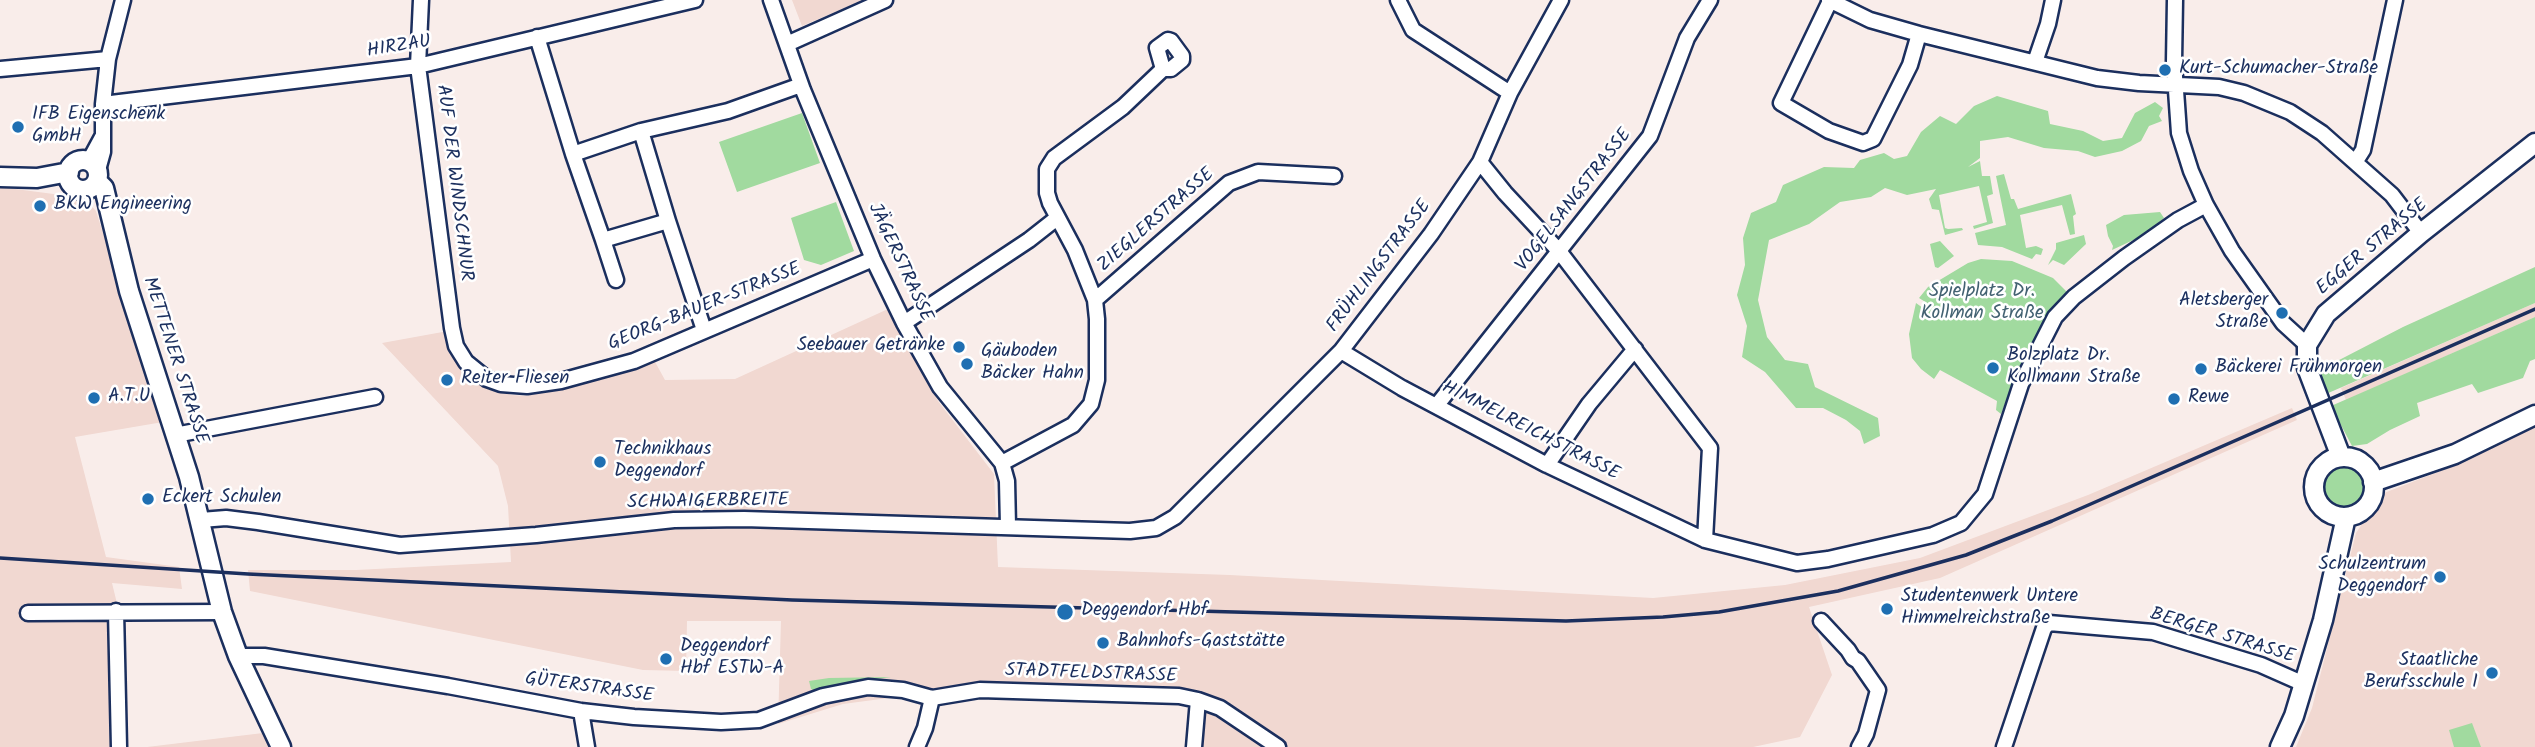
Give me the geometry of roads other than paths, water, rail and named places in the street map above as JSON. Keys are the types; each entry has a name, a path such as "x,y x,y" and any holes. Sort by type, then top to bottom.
{"street":[{"name":"METTENER STRASSE","path":"123,0 108,60 103,104 103,152 93,175 104,188 129,291 201,520 222,612 238,656 281,747"},
{"name":"AUF DER WINDSCHNUR","path":"421,0 418,66 452,328"},
{"name":"HIRZAU","path":"103,104 418,66 695,0"},
{"name":"JÄGERSTRASSE","path":"771,0 801,85 873,259 904,324 940,387 1002,463 1007,481 1009,526"},
{"path":"787,44 885,0"},
{"path":"1398,0 1413,30 1510,93"},
{"name":"FRÜHLINGSTRASSE","path":"1175,517 1340,351 1431,234 1480,162 1510,93 1561,0"},
{"name":"VOGELSANGSTRASSE","path":"1437,405 1650,136 1687,38 1710,0"},
{"path":"2035,62 2053,0"},
{"path":"2175,0 2175,84 2179,133 2191,171 2206,205 2232,251 2278,317 2292,334 2307,345 2307,368 2341,457"},
{"path":"2356,161 2363,150 2395,0"},
{"path":"1919,34 1910,65 1873,139 1864,143 1829,131 1781,103 1830,1 1870,20 2097,78 2219,87 2244,93 2290,113 2322,133 2392,195 2421,233"},
{"path":"537,37 573,154 617,281"},
{"path":"0,69 108,60"},
{"path":"1095,300 1086,274 1047,193 1047,169 1054,158 1123,107 1164,69"},
{"path":"573,154 641,131 728,111 801,85"},
{"path":"641,131 704,330"},
{"name":"EGGER STRASSE","path":"2307,345 2326,314 2421,233 2535,143"},
{"path":"78,161 93,175 79,189 70,177 72,165 78,161"},
{"path":"1480,162 1559,251 1636,348 1710,448 1705,540"},
{"name":"ZIEGLERSTRASSE","path":"1002,463 1073,425 1091,404 1097,380 1095,300 1229,183 1258,172 1334,176"},
{"path":"0,177 70,177"},
{"name":"HIMMELREICHSTRASSE","path":"1340,351 1547,466 1705,540 1797,563 1828,559 1933,535 1961,523 1985,494 2021,384 2055,317 2074,297 2124,258 2178,220 2206,205"},
{"path":"904,324 1058,218"},
{"path":"603,240 668,221"},
{"name":"GEORG-BAUER-STRASSE","path":"452,328 456,346 477,372 501,384 515,386 561,381 634,361 873,259"},
{"path":"1547,466 1588,404 1636,348"},
{"path":"175,435 375,397"},
{"path":"2373,482 2455,454 2535,415"},
{"path":"2341,457 2358,461 2365,466 2373,482 2370,501 2356,514 2346,517 2336,516 2321,506 2314,489 2318,471 2332,459 2341,457"},
{"name":"SCHWAIGERBREITE","path":"201,520 226,518 400,545 537,535 674,520 744,519 1130,531 1156,528 1175,517"},
{"path":"2280,747 2304,684 2323,620 2346,517"},
{"path":"116,611 119,747"},
{"path":"28,613 222,612"},
{"path":"1821,621 1858,661 1878,690 1866,734 1859,747"},
{"name":"BERGER STRASSE","path":"2004,747 2049,623 2153,632 2261,665 2304,684"},
{"name":"GÜTERSTRASSE","path":"238,656 264,656 581,711 632,717 721,722 760,720 823,696 868,687 903,690 932,698"},
{"name":"STADTFELDSTRASSE","path":"932,698 980,690 1179,696 1220,708 1278,747"},
{"path":"917,747 932,698"},
{"path":"1194,747 1198,700"},
{"path":"581,711 587,747"}],"railway":[{"path":"0,558 248,574 792,600 1566,621 1719,612 1838,591 1966,555 2052,521 2535,309"}],"place":[{"name":"Kurt-Schumacher-Straße","path":"2165,70"},
{"name":"IFB Eigenschenk GmbH","path":"18,127"},
{"name":"BKW Engineering","path":"40,206"},
{"name":"Aletsberger Straße","path":"2282,313"},
{"name":"Seebauer Getränke","path":"959,347"},
{"name":"Gäuboden Bäcker Hahn","path":"967,364"},
{"name":"Bolzplatz Dr. Kollmann Straße","path":"1993,368"},
{"name":"Bäckerei Frühmorgen","path":"2201,369"},
{"name":"Reiter Fliesen","path":"447,380"},
{"name":"A.T.U","path":"94,398"},
{"name":"Rewe","path":"2174,399"},
{"name":"Technikhaus Deggendorf","path":"600,462"},
{"name":"Eckert Schulen","path":"148,499"},
{"name":"Schulzentrum Deggendorf","path":"2440,577"},
{"name":"Studentenwerk Untere Himmelreichstraße","path":"1887,609"},
{"name":"Deggendorf Hbf","path":"1065,612"},
{"name":"Bahnhofs-Gaststätte","path":"1103,643"},
{"name":"Deggendorf Hbf ESTW-A","path":"666,659"},
{"name":"Staatliche Berufsschule I","path":"2492,673"}],"park label":[{"name":"Spielplatz Dr. Kollman Straße","path":"1982,304"}]}
